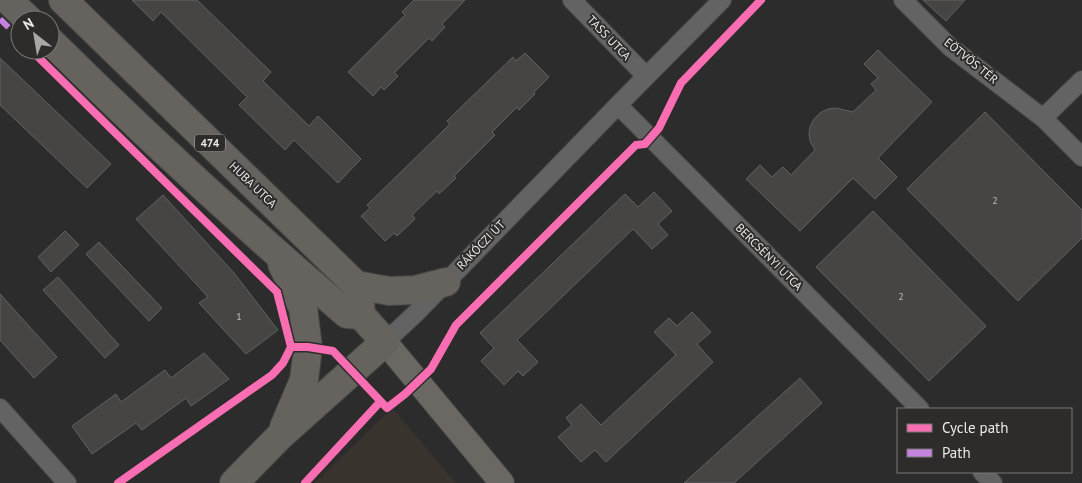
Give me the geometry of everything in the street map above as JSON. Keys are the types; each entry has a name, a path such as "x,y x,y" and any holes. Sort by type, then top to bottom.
{"main road":[{"path":"8,0 18,10"},
{"name":"HUBA UTCA","path":"63,0 356,286"},
{"path":"60,51 191,176 277,254 347,314 361,315"},
{"path":"277,254 303,308 308,347 304,380 281,435"},
{"path":"446,282 406,291 389,291 356,286 361,315 502,483"},
{"name":"RÁKÓCZI ÚT","path":"234,483 281,435 385,342"}],"street":[{"name":"TASS UTCA","path":"572,0 646,76"},
{"name":"RÁKÓCZI ÚT","path":"385,342 416,313 722,0"},
{"name":"EÖTVÖS TÉR","path":"903,0 950,47 1043,118 1082,158"},
{"path":"1043,118 1082,80"},
{"name":"BERCSÉNYI UTCA","path":"618,105 919,408"},
{"path":"1,411 67,483"},
{"path":"983,473 993,483"}],"shaded area":[{"path":"392,408 456,483 315,483"}],"building":[{"path":"132,0 197,0 271,72 263,81 309,126 318,116 361,159 338,183 294,140 285,150 239,105 247,97 161,12 153,21"},
{"path":"414,0 465,0 442,24 445,27 432,41 429,38 394,73 398,76 384,90 381,87 373,96 348,72 405,15 402,12"},
{"path":"923,0 965,0 946,21"},
{"path":"878,50 932,102 878,158 897,177 875,199 853,178 800,231 746,179 760,165 772,177 783,167 791,175 815,150 810,141 809,134 814,119 820,113 836,108 853,112 876,90 871,84 878,78 864,64"},
{"path":"525,53 549,77 519,110 517,107 492,132 495,135 454,176 456,178 439,194 437,191 412,215 415,219 397,236 394,233 385,241 361,216 370,208 367,205 450,124 447,121 488,81 513,57 516,61"},
{"path":"0,58 111,164 87,188 0,105"},
{"path":"985,112 1082,210 1082,238 1018,301 907,189"},
{"path":"654,192 672,211 658,224 668,235 652,249 633,229 517,340 538,362 523,376 518,371 504,385 481,361 494,348 480,333 625,194 638,207"},
{"path":"163,195 234,273 278,330 246,354 199,303 208,297 136,219"},
{"path":"873,211 986,326 929,381 816,267"},
{"path":"65,231 79,245 51,272 38,257"},
{"path":"99,242 162,308 149,321 86,254"},
{"path":"58,277 119,345 105,358 43,290"},
{"path":"0,294 57,357 34,378 0,340"},
{"path":"692,312 711,332 697,344 713,362 606,462 595,450 581,462 558,437 572,425 566,418 581,404 601,425 676,355 654,332 669,318 677,326"},
{"path":"204,353 229,379 191,406 186,398 142,430 136,423 92,454 72,426 116,394 121,402 165,370 171,378"},
{"path":"800,378 822,403 734,483 684,483"}],"marked path":[{"path":"0,19 10,29"}],"cycle path":[{"path":"291,347 308,347 333,351 387,408 431,369 456,325 636,145 645,144 659,128 681,83 761,0"},
{"path":"41,60 277,292 291,347 283,363 272,375 118,483"},
{"path":"305,483 380,402"}]}
